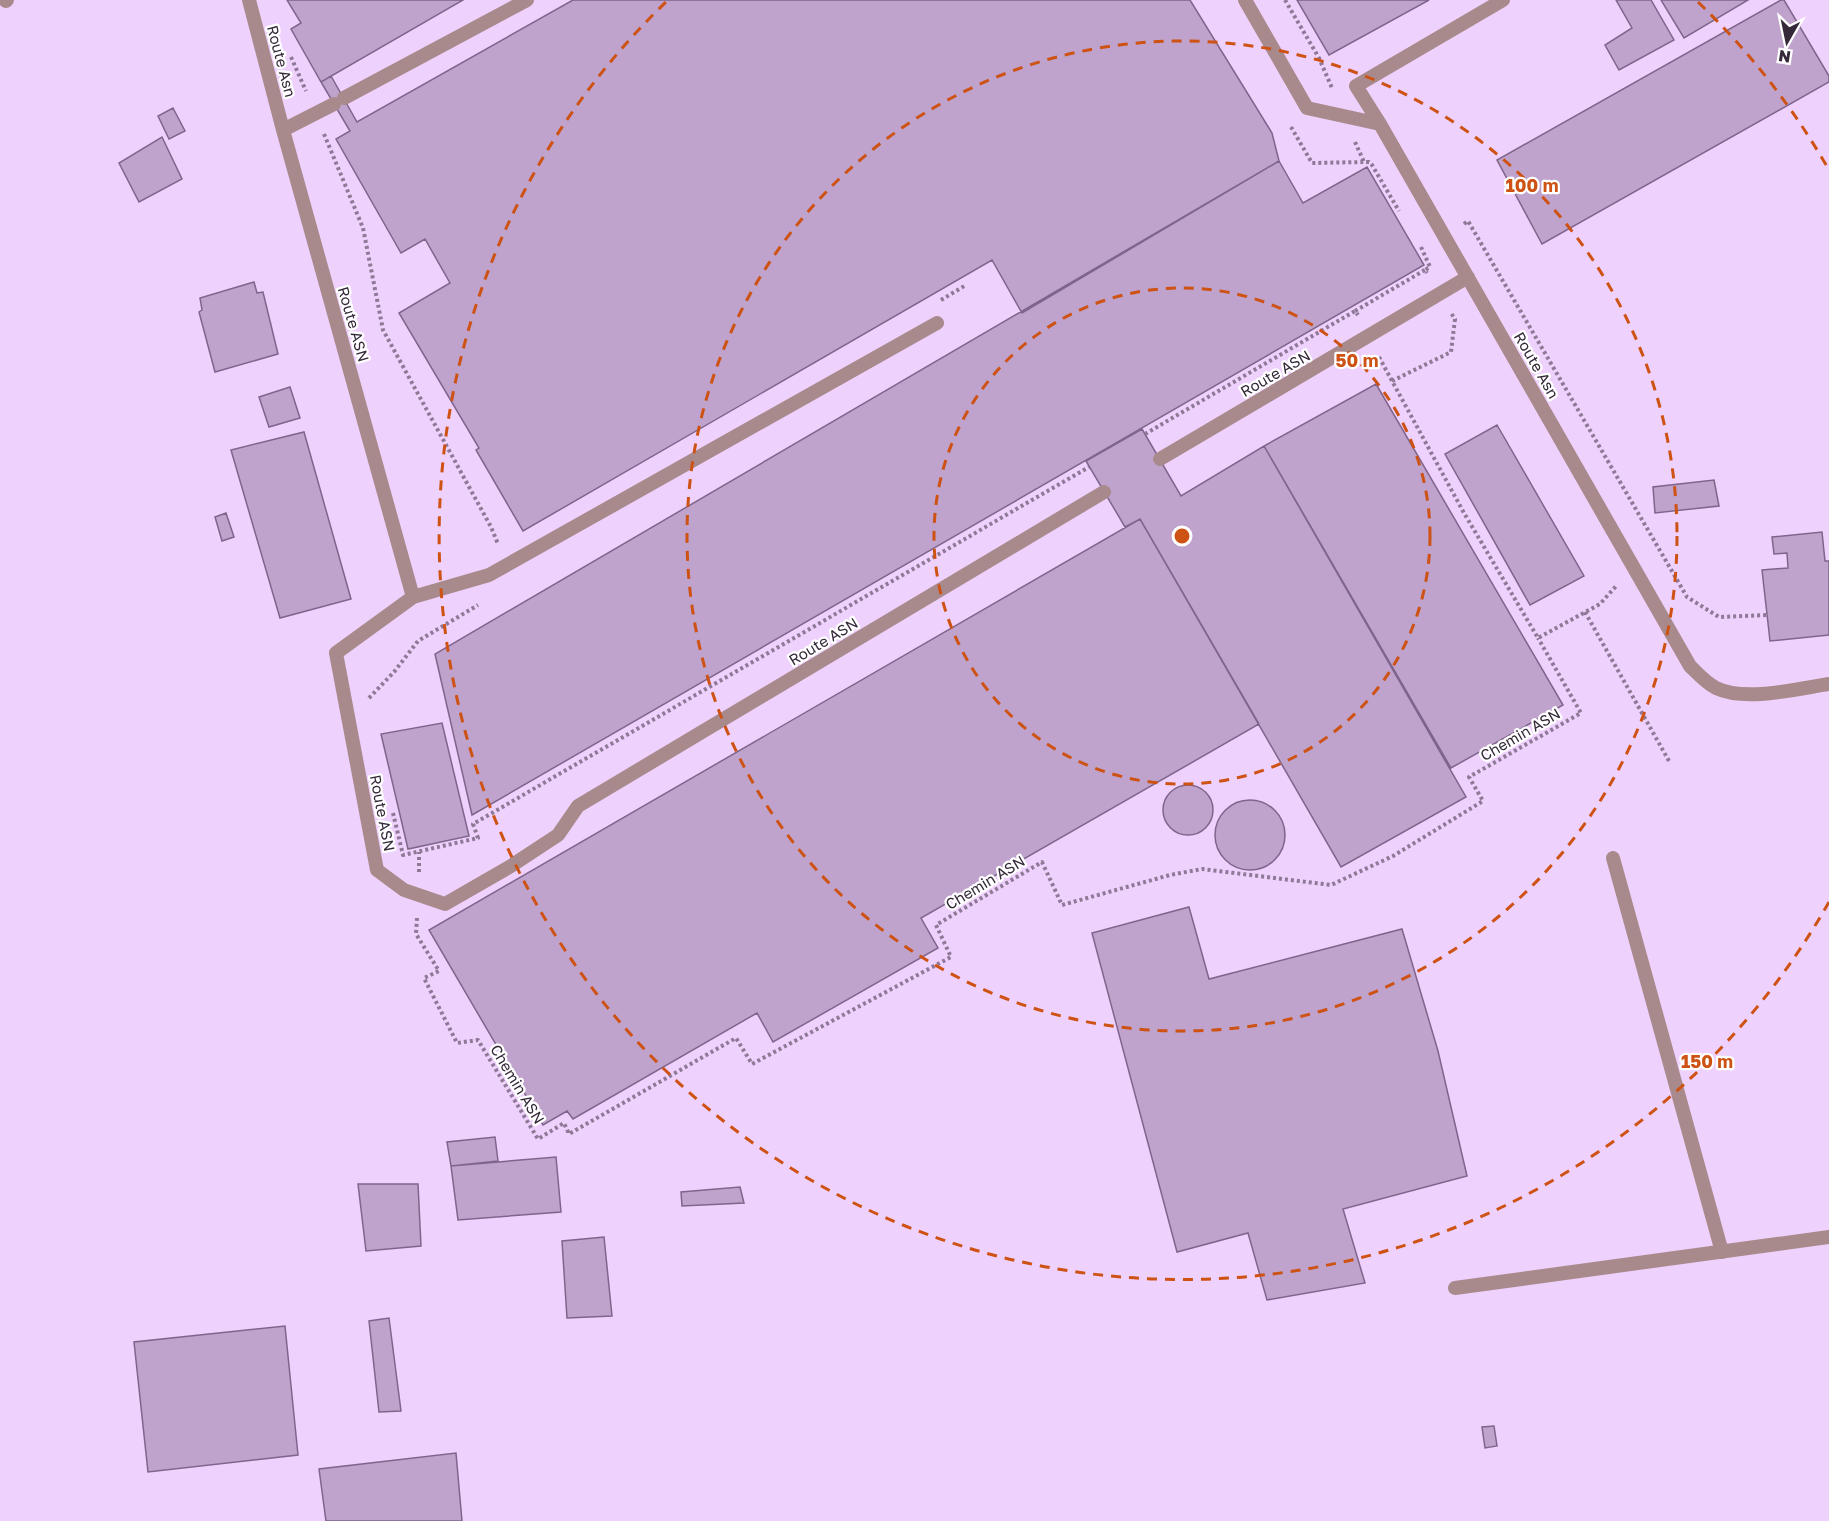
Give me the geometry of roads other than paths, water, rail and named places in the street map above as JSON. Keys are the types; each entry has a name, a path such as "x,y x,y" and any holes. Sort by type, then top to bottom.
{"lane":[{"name":"Route Asn","path":"249,0 283,130"},
{"path":"283,130 527,0"},
{"path":"1245,0 1307,108 1380,124"},
{"name":"Route Asn","path":"1503,0 1356,86 1380,124 1690,666 1716,688 1735,693 1757,694 1829,684"},
{"name":"Route ASN","path":"283,130 413,597 336,653 377,870 404,890 445,904 511,866 558,835 578,806 1104,492"},
{"name":"Route ASN","path":"1160,459 1468,277"},
{"path":"413,597 489,575 938,323"},
{"path":"1613,858 1722,1252"},
{"path":"1455,1288 1829,1237"}]}
